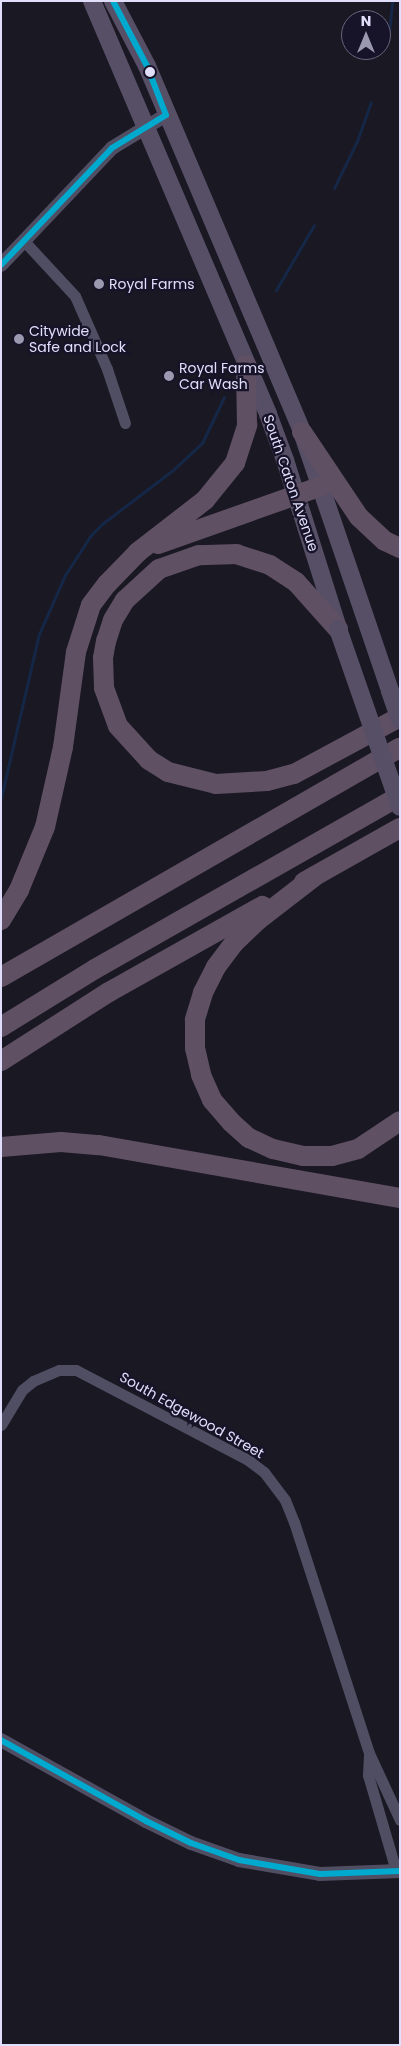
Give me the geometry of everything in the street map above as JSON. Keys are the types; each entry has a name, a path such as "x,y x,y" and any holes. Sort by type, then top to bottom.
{"highway":[{"path":"1,920 19,890 45,827 61,756 82,628 106,584 138,552 205,500 235,464 248,425 246,365"},
{"path":"302,432 359,517 385,541 400,548"},
{"path":"138,552 322,486"},
{"path":"338,629 296,582 270,565 237,554 198,555 159,569 125,600 113,620 106,641 103,658 104,688 118,726 150,760 168,772 216,784 267,781 294,774 400,718"},
{"path":"1,977 400,748"},
{"path":"1,1027 96,968 400,796"},
{"path":"1,1061 109,992 400,828"},
{"path":"315,876 258,920 234,943 216,967 203,993 195,1020 194,1048 201,1075 212,1100 231,1122 249,1138 273,1149 303,1156 332,1156 358,1149 400,1121"},
{"path":"1,1147 61,1142 99,1145 400,1198"}],"main road":[{"name":"South Caton Avenue","path":"92,1 246,365 297,494 338,629 400,807"},
{"name":"South Caton Avenue","path":"113,1 147,66 166,115 302,432 400,718"}],"street":[{"path":"1,265 112,148 144,126 166,115"},
{"path":"24,241 75,296 108,369 125,423"},
{"name":"South Edgewood Street","path":"1,1425 22,1390 45,1374 76,1370 248,1460 264,1472 285,1500 294,1522 369,1753 400,1820"},
{"path":"1,1740 191,1844 239,1860 320,1874 398,1871"},
{"name":"South Edgewood Street","path":"369,1753 368,1775 398,1871"}],"waterway":[{"path":"391,11 392,1"},
{"path":"334,188 357,141 371,102"},
{"path":"276,290 314,225"},
{"path":"1,798 39,634 65,575 91,535 102,524 173,470 202,443 224,397"}],"transit line":[{"path":"1,265 112,148 166,115 147,66 113,1"},
{"path":"1,1740 146,1821 191,1843 239,1860 320,1874 400,1871"}],"place":[{"name":"Royal Farms","path":"99,284"},
{"name":"Citywide Safe and Lock","path":"19,339"},
{"name":"Royal Farms Car Wash","path":"169,376"}]}
